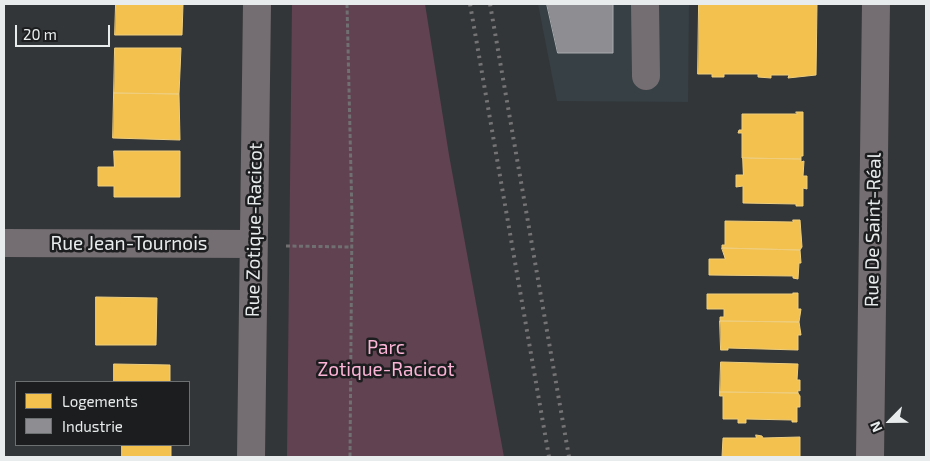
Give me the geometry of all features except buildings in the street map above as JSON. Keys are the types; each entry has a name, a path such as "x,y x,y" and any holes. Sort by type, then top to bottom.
{"street":[{"name":"Rue Zotique-Racicot","path":"251,457 257,4"},
{"path":"645,4 646,76"},
{"name":"Rue De Saint-Réal","path":"870,457 876,4"},
{"name":"Rue Jean-Tournois","path":"4,243 253,244"}],"path":[{"path":"348,4 352,247 350,457"},
{"path":"286,246 352,247"}],"shaded area":[{"path":"538,4 689,4 688,102 557,101"}],"green space":[{"name":"Parc Zotique-Racicot","path":"292,4 425,4 449,155 504,457 287,457"}],"railway":[{"path":"470,4 549,457"},
{"path":"490,4 569,457"}]}
